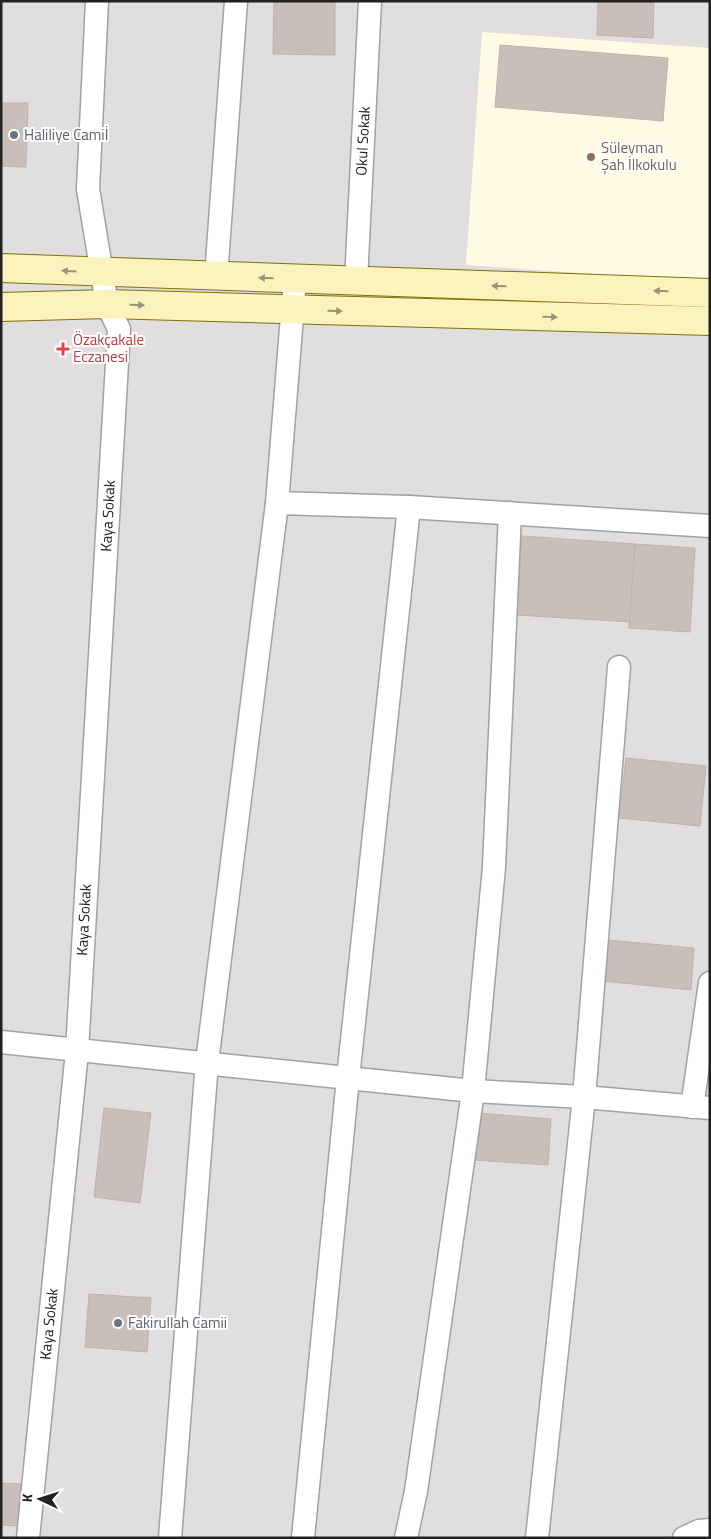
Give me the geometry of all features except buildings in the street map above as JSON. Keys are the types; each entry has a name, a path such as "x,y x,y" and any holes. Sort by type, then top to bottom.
{"main road":[{"path":"1,268 710,293"},
{"path":"1,307 107,304 710,321"}],"street":[{"name":"Kaya Sokak","path":"28,1538 77,1051 120,329 107,304 88,189 97,1"},
{"path":"216,277 236,1"},
{"name":"Okul Sokak","path":"356,281 370,1"},
{"path":"170,1538 207,1062 276,503 295,279"},
{"path":"276,503 409,507 710,526"},
{"path":"303,1538 348,1078 409,507"},
{"path":"406,1538 416,1491 474,1091 494,867 510,513"},
{"path":"537,1538 584,1097 619,667"},
{"path":"1,1042 474,1091 584,1097 701,1107 710,983"},
{"path":"684,1538 699,1531 710,1530"}],"shaded area":[{"path":"1,1 710,1 710,1538 1,1538"},
{"name":"Süleyman Şah İlkokulu","path":"482,32 710,48 710,282 466,265"}],"place":[{"name":"Haliliye Camiİ","path":"14,135"},
{"name":"Süleyman Şah İlkokulu","path":"591,157"},
{"name":"Özakçakale Eczanesi","path":"63,349"},
{"name":"Fakirullah Camii","path":"118,1323"}]}
